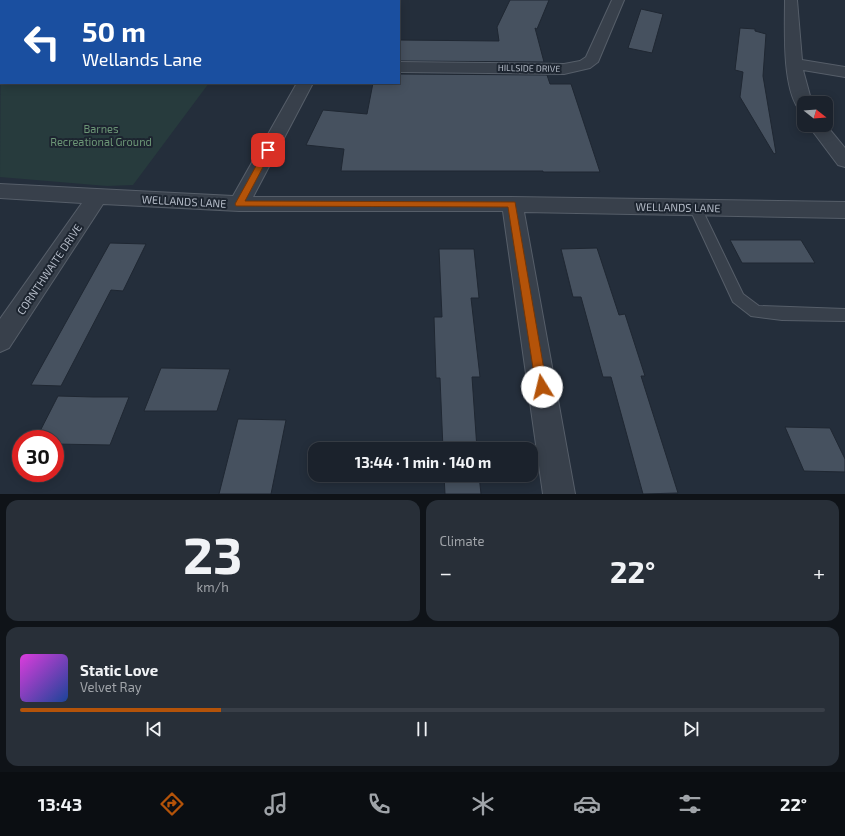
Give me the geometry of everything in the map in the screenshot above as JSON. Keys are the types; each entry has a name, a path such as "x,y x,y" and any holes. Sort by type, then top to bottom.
{"street":[{"name":"HILLSIDE DRIVE","path":"400,67 564,69 586,65 593,59 618,0"},
{"path":"791,0 795,64 798,88 801,96"},
{"path":"795,64 845,72"},
{"path":"239,204 304,84"},
{"path":"822,132 845,161"},
{"name":"WELLANDS LANE","path":"0,191 239,204 512,204 845,210"},
{"name":"CORNTHWAITE DRIVE","path":"0,340 96,197"},
{"path":"512,204 559,494"}],"lane":[{"path":"696,207 738,298 756,312 845,315"}],"green space":[{"name":"Barnes Recreational Ground","path":"1,84 208,84 133,185 107,186 0,177"}],"building":[{"path":"510,0 549,0 537,29 535,28 544,62 400,61 400,40 499,41 497,27"},
{"path":"641,9 663,14 652,53 628,48"},
{"path":"740,28 755,29 755,31 766,34 763,76 776,153 774,154 740,97 743,72 735,70"},
{"path":"400,74 547,75 550,84 571,84 600,172 341,171 344,149 306,145 323,110 367,114 373,84 400,84"},
{"path":"730,240 801,240 815,263 742,263"},
{"path":"110,243 146,244 123,291 111,290 61,386 31,385"},
{"path":"597,248 619,315 625,314 645,376 641,376 678,493 643,494 611,377 603,377 581,297 573,297 561,249"},
{"path":"439,249 474,249 479,298 471,298 480,377 472,377 477,442 443,442 440,378 436,378 434,317 442,317"},
{"path":"161,368 230,369 217,411 144,411"},
{"path":"58,396 129,397 110,445 64,444 64,430 41,430"},
{"path":"238,419 286,420 271,494 219,494"},
{"path":"785,427 830,428 845,459 845,472 804,471"},
{"path":"444,482 480,482 481,494 445,494"}],"route":[{"path":"268,150 239,204 512,204 542,387"}]}
